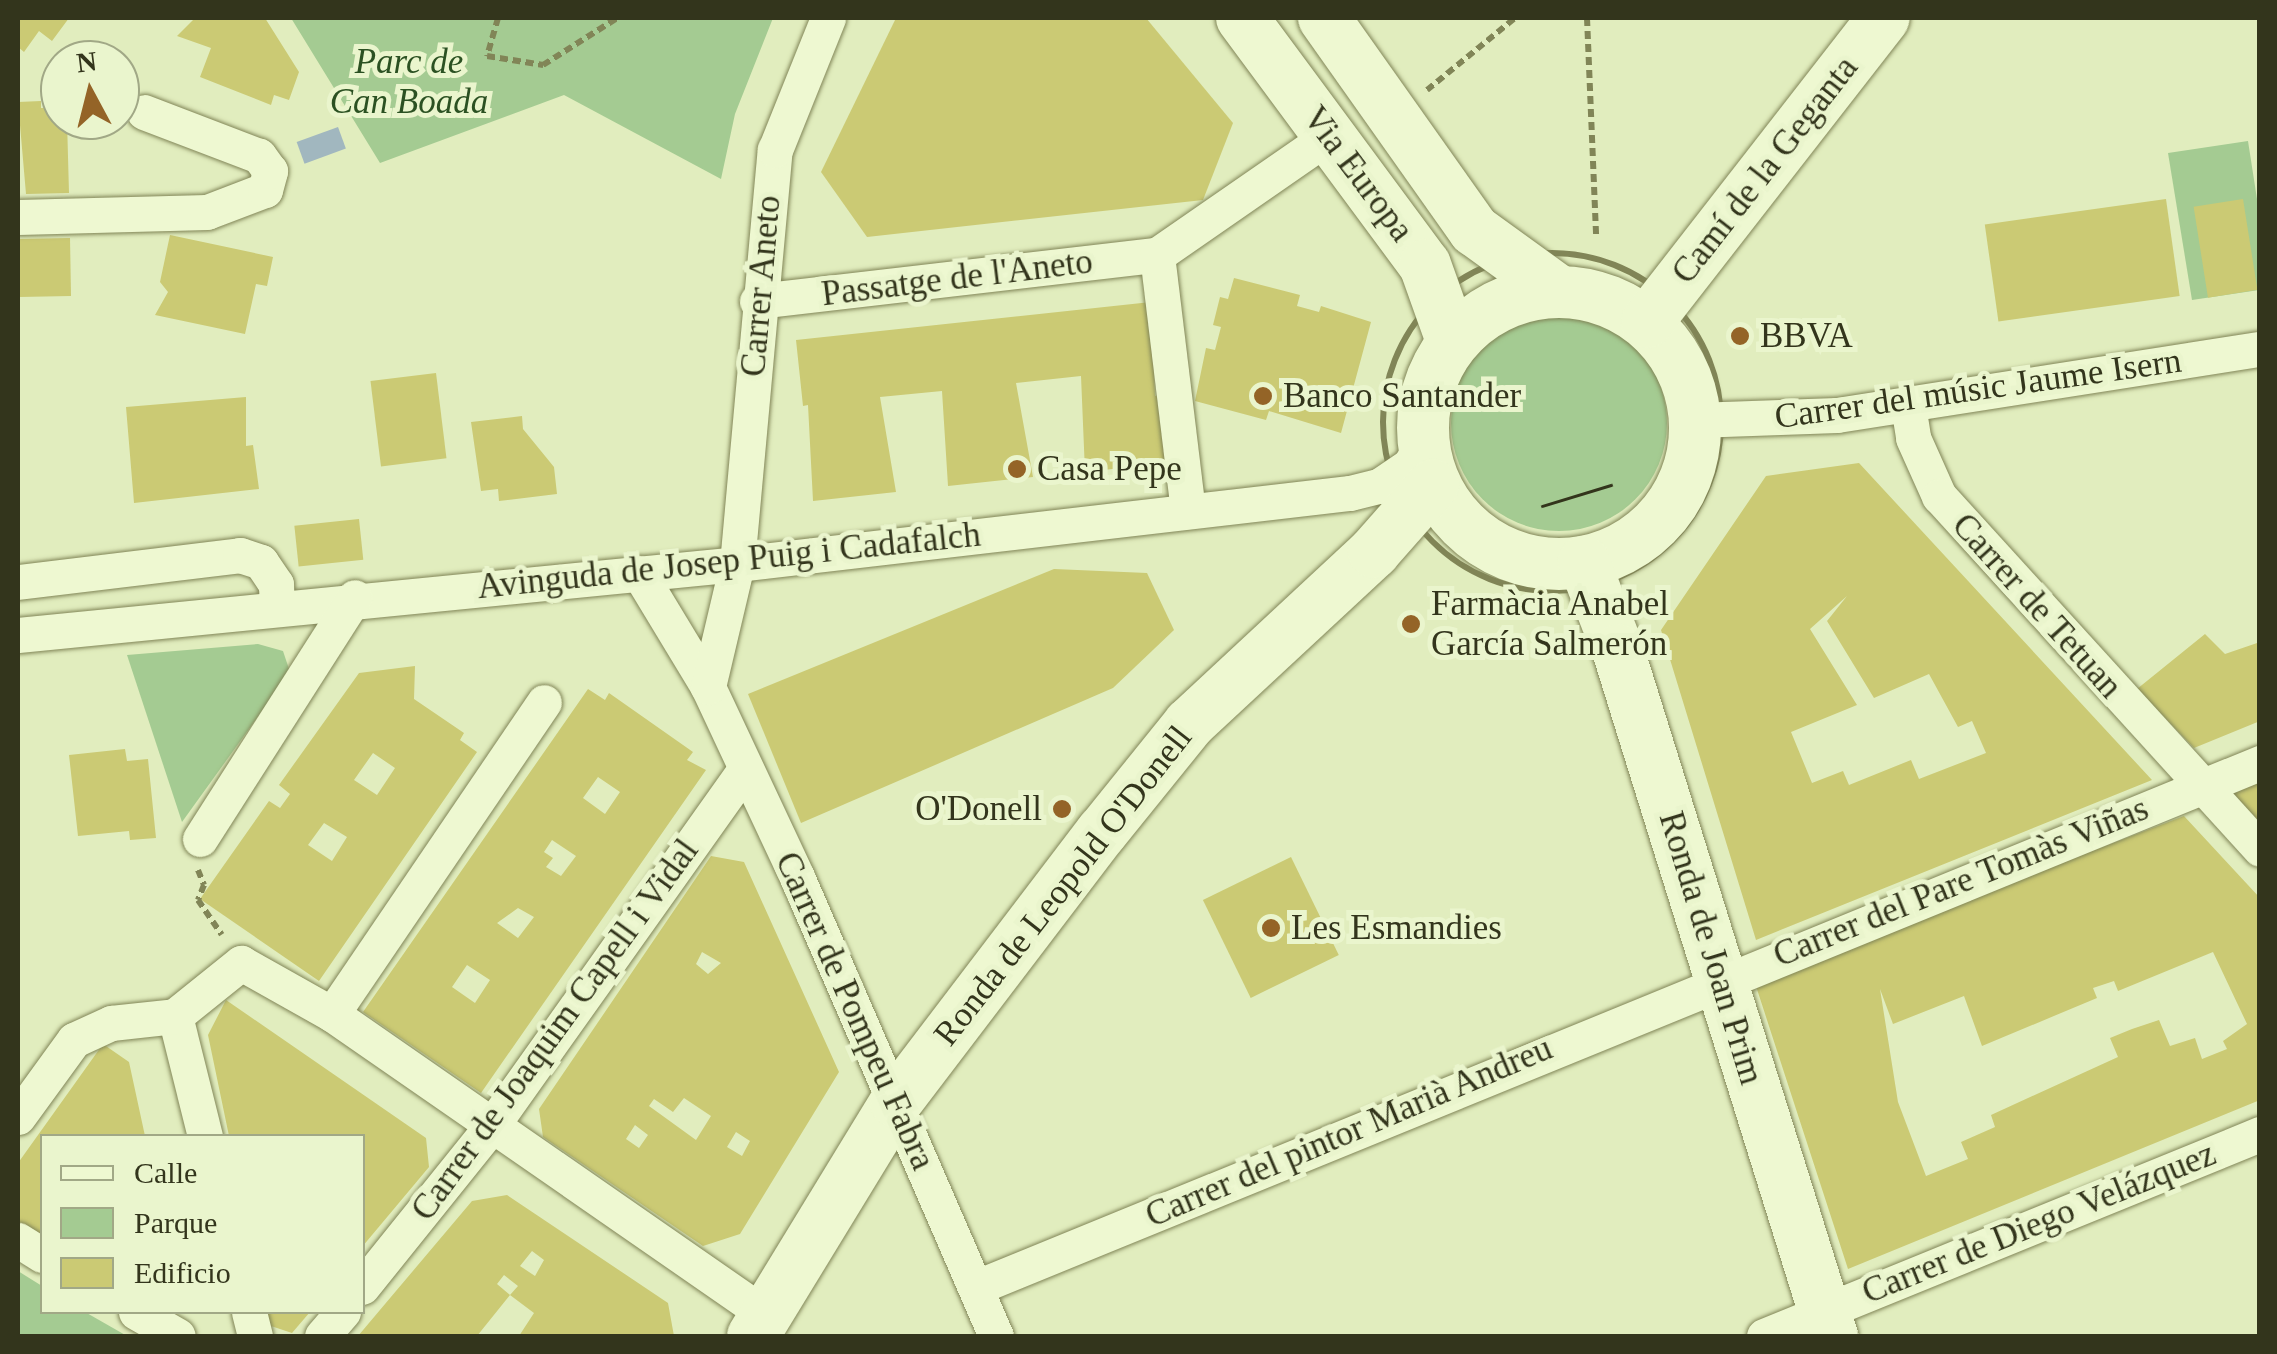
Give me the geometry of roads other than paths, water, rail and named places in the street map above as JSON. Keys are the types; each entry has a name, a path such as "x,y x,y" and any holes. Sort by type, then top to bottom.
{"street":[{"name":"Carrer Aneto","path":"737,564 757,301 776,150 828,18"},
{"name":"Via Europa","path":"1242,18 1425,265 1445,320"},
{"name":"Via Europa","path":"1324,18 1474,230 1557,290"},
{"name":"Camí de la Geganta","path":"1656,310 1884,18"},
{"path":"18,218 206,212 265,190 270,172 259,156 144,112"},
{"name":"Passatge de l'Aneto","path":"757,301 1157,255 1330,136"},
{"path":"1157,255 1188,511"},
{"path":"1557,290 1656,310 1708,420 1671,506 1589,574 1508,556 1476,538 1421,481 1426,390 1445,320 1557,290"},
{"name":"Carrer del músic Jaume Isern","path":"1708,420 1908,406 2260,349"},
{"name":"Carrer de Tetuan","path":"1908,406 1913,438 1939,496 2260,849"},
{"name":"Avinguda de Josep Puig i Cadafalch","path":"18,636 355,597 737,564 1188,511 1379,486 1409,466 1421,481"},
{"name":"Ronda de Leopold O'Donell","path":"760,1326 896,1102 1190,724 1421,481"},
{"path":"18,582 240,556 261,562 276,584 277,607"},
{"path":"708,688 737,564"},
{"name":"Carrer de Pompeu Fabra","path":"639,574 708,688 896,1102 996,1336"},
{"name":"Ronda de Joan Prim","path":"1589,574 1722,979 1827,1323"},
{"path":"200,838 355,597"},
{"path":"332,1014 544,702"},
{"path":"2200,787 2260,764"},
{"name":"Carrer de Joaquim Capell i Vidal","path":"365,1283 493,1124 745,770"},
{"name":"Carrer del Pare Tomàs Viñas","path":"1722,979 2200,787"},
{"path":"18,1117 74,1040 90,1030 175,1016 241,963 332,1014 493,1124 760,1326"},
{"name":"Carrer del pintor Marià Andreu","path":"976,1287 1722,979"},
{"path":"175,1016 204,1134"},
{"name":"Carrer de Diego Velázquez","path":"1764,1336 1827,1323 2260,1134"},
{"path":"18,1240 40,1254"},
{"path":"140,1314 178,1336"},
{"path":"322,1336 340,1314"}],"water":[{"path":"338,127 346,149 305,164 297,142"}],"tram line":[{"path":"1542,506 1611,485"}],"place":[{"name":"BBVA","path":"1740,336"},
{"name":"Banco Santander","path":"1263,396"},
{"name":"Casa Pepe","path":"1017,469"},
{"name":"Farmàcia Anabel García Salmerón","path":"1411,624"},
{"name":"O'Donell","path":"1062,809"},
{"name":"Les Esmandies","path":"1271,928"}],"park label":[{"name":"Parc de Can Boada","path":"409,82"}]}
